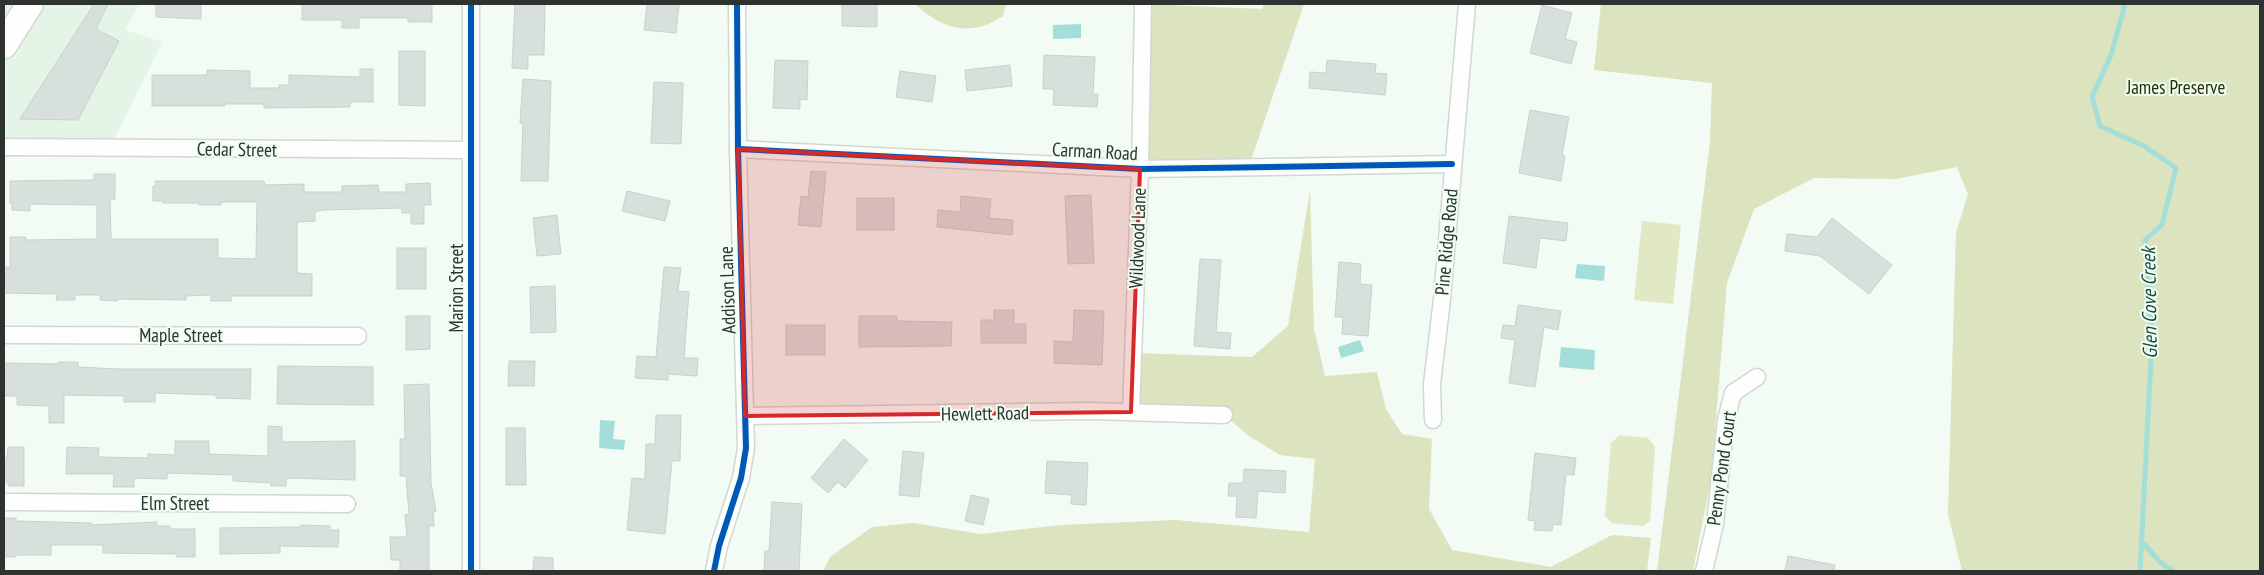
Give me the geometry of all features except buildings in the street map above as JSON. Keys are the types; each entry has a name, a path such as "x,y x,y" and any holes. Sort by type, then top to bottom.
{"main road":[{"path":"4,45 30,4"}],"street":[{"name":"Marion Street","path":"470,4 471,571"},
{"name":"Addison Lane","path":"714,571 718,546 741,478 746,448 738,149 737,4"},
{"name":"Wildwood Lane","path":"1131,412 1140,169 1143,4"},
{"name":"Pine Ridge Road","path":"1433,420 1432,384 1442,299 1467,4"},
{"name":"Cedar Street","path":"4,147 471,150"},
{"name":"Carman Road","path":"738,149 1140,169 1452,164"},
{"name":"Maple Street","path":"4,335 358,336"},
{"name":"Penny Pond Court","path":"1704,571 1714,524 1720,455 1730,402 1733,393 1757,377"},
{"name":"Hewlett Road","path":"745,416 1131,412 1224,416"},
{"name":"Elm Street","path":"4,502 347,504"}],"highlighted area":[{"path":"738,149 1140,169 1131,412 745,416"}],"shaded area":[{"path":"4,4 139,4 125,30 162,42 110,148 12,147 4,163"}],"green space":[{"path":"915,4 1006,4 1003,16 991,23 980,27 957,28 936,20"},
{"path":"1143,4 1262,9 1264,4 1304,4 1249,166 1140,169"},
{"name":"James Preserve","path":"1601,4 2260,4 2260,571 1962,571 1948,514 1956,233 1968,194 1957,167 1896,179 1814,178 1754,209 1727,283 1711,480 1693,571 1657,571 1710,142 1712,83 1594,70"},
{"path":"1310,190 1314,329 1325,376 1377,372 1386,409 1402,434 1432,439 1429,509 1452,550 1551,567 1612,535 1651,538 1647,571 823,571 830,557 872,527 913,523 981,534 1061,525 1176,520 1309,532 1315,459 1280,455 1249,436 1224,415 1131,412 1133,353 1252,357 1288,326"},
{"path":"1642,221 1681,225 1673,304 1634,300"},
{"path":"1620,435 1648,438 1655,447 1650,521 1643,526 1612,523 1605,516 1611,443"}],"water":[{"path":"1081,24 1081,38 1053,39 1053,25"},
{"path":"1577,264 1605,266 1604,281 1575,278"},
{"path":"1360,340 1364,351 1341,358 1338,347"},
{"path":"1561,347 1595,350 1594,370 1559,367"},
{"path":"600,420 615,421 613,439 625,440 624,450 599,448"}],"waterway":[{"name":"Glen Cove Creek","path":"2125,4 2111,55 2092,97 2100,126 2144,146 2176,168 2162,225 2145,240 2152,339 2140,571"},
{"path":"2141,541 2161,563 2173,571"}],"cycle path":[{"path":"471,4 471,571"},
{"path":"714,571 719,546 741,478 746,448 738,149 737,4"},
{"path":"738,149 1140,169 1452,164"}]}
